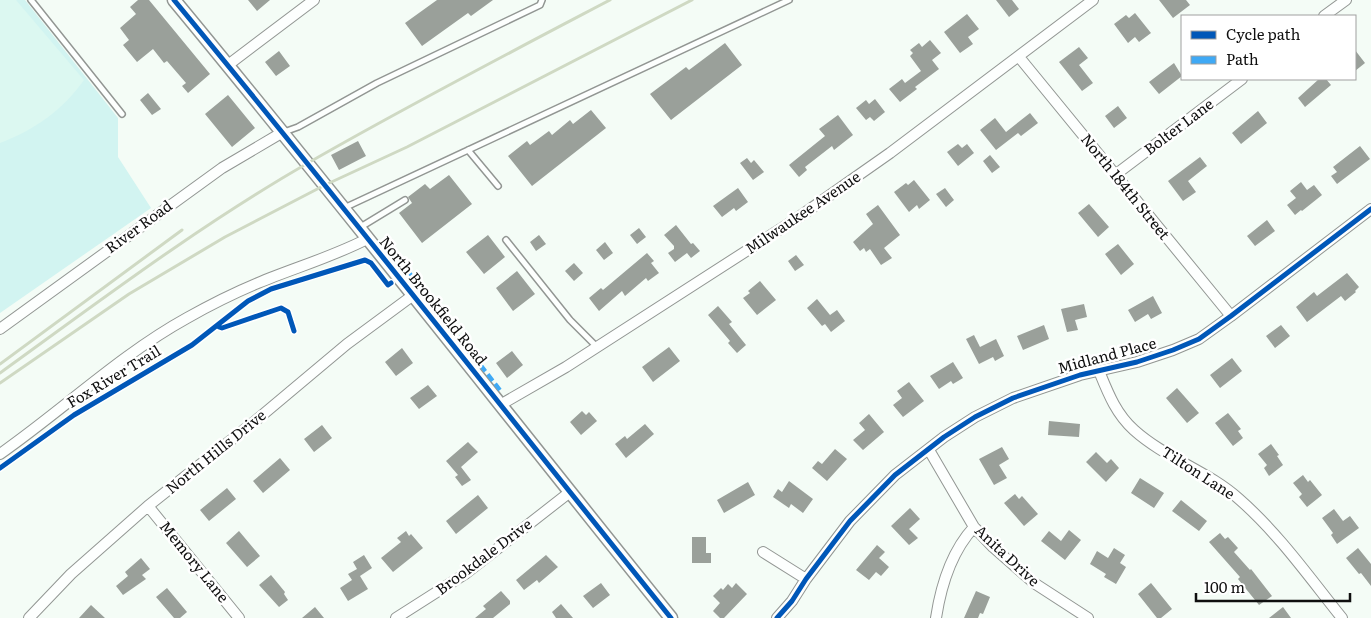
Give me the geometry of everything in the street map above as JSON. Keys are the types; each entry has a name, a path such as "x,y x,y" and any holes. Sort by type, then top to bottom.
{"street":[{"name":"North Brookfield Road","path":"174,0 283,132 412,296 671,618"},
{"path":"228,65 314,0"},
{"name":"Milwaukee Avenue","path":"500,405 597,347 796,219 890,153 1093,0"},
{"path":"1325,15 1346,0"},
{"name":"North 184th Street","path":"1019,57 1232,316"},
{"name":"Bolter Lane","path":"1115,175 1241,80"},
{"name":"River Road","path":"0,329 222,168 283,132"},
{"name":"Midland Place","path":"777,618 792,601 806,579 850,521 895,475 944,437 975,417 1013,398 1080,375 1137,362 1188,345 1232,316 1371,209"},
{"path":"0,454 120,364 186,318 258,283 352,247 367,239"},
{"name":"North Hills Drive","path":"29,618 71,574 148,506 254,422 347,344 412,296"},
{"name":"Tilton Lane","path":"1099,371 1110,399 1134,430 1205,474 1239,499 1282,543 1342,618"},
{"name":"Anita Drive","path":"929,450 974,527 993,547 1034,583 1088,618"},
{"name":"Brookdale Drive","path":"396,618 465,574 570,492"},
{"name":"Memory Lane","path":"148,506 239,618"},
{"path":"936,618 944,578 963,539 974,527"},
{"path":"763,552 806,579"}],"lane":[{"path":"31,0 122,114"},
{"path":"283,132 298,127 377,83 540,5 542,0"},
{"path":"343,208 789,0"},
{"path":"468,150 498,186"},
{"path":"358,228 405,200"},
{"path":"506,240 570,320 597,347"}],"shaded area":[{"path":"0,0 25,0 118,118 118,157 151,208 0,313"},
{"path":"0,0 16,0 84,80 67,101 47,118 25,132 0,143"}],"building":[{"path":"138,0 149,0 210,74 188,93 182,86 186,83 167,61 164,63 153,49 137,62 123,45 129,40 120,28 136,14 130,7"},
{"path":"248,0 270,0 257,11"},
{"path":"437,0 493,0 471,16 468,13 422,46 405,23"},
{"path":"996,0 1012,0 1019,9 1009,17"},
{"path":"1159,0 1186,0 1190,5 1173,18"},
{"path":"1135,13 1151,33 1139,42 1135,37 1128,43 1114,24 1126,15 1129,18"},
{"path":"967,14 979,29 968,37 973,44 960,53 944,32"},
{"path":"930,40 941,53 932,60 939,69 915,87 917,89 900,102 889,89 902,79 905,83 921,71 910,56 913,53 910,50 919,43 922,47"},
{"path":"725,43 742,65 671,120 650,94 686,67 689,70"},
{"path":"1079,47 1088,58 1079,65 1093,83 1082,91 1059,62"},
{"path":"279,51 290,66 276,76 265,62"},
{"path":"1356,51 1365,63 1356,70"},
{"path":"1174,63 1181,74 1181,77 1159,94 1149,82"},
{"path":"1318,80 1327,80 1331,85 1305,107 1298,98"},
{"path":"148,93 161,109 152,115 140,100"},
{"path":"228,95 255,128 232,147 205,114"},
{"path":"875,99 885,112 874,121 870,117 866,120 856,108 866,100 869,104"},
{"path":"1118,106 1127,118 1114,128 1105,116"},
{"path":"591,110 606,128 532,186 508,156 527,141 530,145 549,131 552,135 570,120 573,124"},
{"path":"1258,111 1267,123 1241,144 1232,133"},
{"path":"1030,113 1038,123 1021,136 1018,133 996,150 980,130 995,118 1006,132"},
{"path":"838,115 853,135 834,150 832,146 805,167 807,170 799,177 789,165 825,136 819,129"},
{"path":"358,141 366,156 339,170 331,155"},
{"path":"958,144 962,148 967,144 974,153 958,166 947,152"},
{"path":"1360,146 1370,159 1337,184 1331,176 1337,172 1333,167"},
{"path":"990,155 1000,167 992,173 983,161"},
{"path":"1200,157 1207,166 1188,181 1196,192 1183,201 1168,181"},
{"path":"747,158 751,163 754,160 764,172 753,180 740,163"},
{"path":"449,175 472,204 422,243 399,213 412,203 408,197 425,184 430,189"},
{"path":"914,180 930,200 919,209 917,205 909,212 894,192 906,183 908,185"},
{"path":"1301,182 1307,190 1314,185 1322,195 1295,215 1287,205 1296,198 1290,191"},
{"path":"738,188 748,202 736,211 734,208 722,217 713,206"},
{"path":"945,188 954,200 946,207 936,194"},
{"path":"1089,204 1109,227 1098,237 1078,213"},
{"path":"878,205 900,235 884,248 892,258 881,265 870,249 866,252 864,248 860,251 853,242 873,224 866,214"},
{"path":"1267,220 1275,231 1255,246 1247,236"},
{"path":"676,225 691,244 693,243 700,251 691,258 687,253 675,262 668,253 674,249 674,246 664,235"},
{"path":"639,228 646,237 637,244 630,235"},
{"path":"488,235 505,257 484,274 466,252"},
{"path":"539,235 546,244 536,251 530,242"},
{"path":"605,242 613,253 604,260 596,250"},
{"path":"1118,244 1134,264 1121,275 1105,254"},
{"path":"647,253 654,261 651,263 659,273 648,281 646,278 625,296 622,291 599,311 589,298 601,288 603,290"},
{"path":"796,255 804,265 795,271 788,261"},
{"path":"574,263 583,273 574,281 565,271"},
{"path":"517,271 535,294 513,311 496,288"},
{"path":"1347,273 1359,287 1356,292 1345,301 1341,296 1307,322 1296,307 1314,292 1317,296"},
{"path":"760,281 776,300 757,315 743,298"},
{"path":"1153,296 1162,313 1151,319 1148,314 1135,322 1128,310"},
{"path":"817,299 830,315 837,310 845,321 831,332 825,324 822,326 807,308"},
{"path":"1084,304 1087,317 1075,320 1078,330 1067,332 1061,309"},
{"path":"718,306 732,322 729,324 746,345 737,353 728,343 730,341 708,315"},
{"path":"1044,325 1049,339 1023,350 1017,336"},
{"path":"1281,325 1290,336 1275,348 1266,336"},
{"path":"974,335 980,347 996,339 1004,356 995,361 993,357 979,364 966,339"},
{"path":"669,347 680,361 653,382 642,367"},
{"path":"402,348 413,363 396,376 385,362"},
{"path":"512,351 523,365 507,378 496,363"},
{"path":"1232,358 1242,371 1220,388 1210,375"},
{"path":"953,362 963,378 953,384 951,381 939,389 930,376"},
{"path":"909,382 924,401 903,417 893,405 902,398 897,391"},
{"path":"428,385 437,396 419,409 410,398"},
{"path":"1177,388 1199,413 1187,423 1166,398"},
{"path":"582,411 586,415 589,412 597,421 581,435 570,422"},
{"path":"1228,413 1241,429 1238,431 1243,438 1233,446 1215,423"},
{"path":"869,414 884,432 863,450 853,440 865,430 859,423"},
{"path":"1049,421 1080,424 1079,437 1048,435"},
{"path":"645,424 654,434 626,458 615,444 625,436 627,439"},
{"path":"322,425 332,438 314,452 304,439"},
{"path":"468,442 478,452 461,467 471,480 462,486 455,477 458,475 446,461"},
{"path":"1271,444 1283,465 1269,476 1264,468 1267,465 1258,454"},
{"path":"1002,447 1009,459 999,465 1007,478 994,485 979,459"},
{"path":"835,449 847,459 827,481 812,468 818,461 822,464"},
{"path":"1096,452 1107,463 1111,459 1119,468 1106,482 1086,462"},
{"path":"280,458 290,470 263,493 253,481"},
{"path":"1303,475 1308,482 1310,480 1322,495 1307,507 1299,497 1302,494 1293,483"},
{"path":"1140,478 1164,493 1154,508 1131,493"},
{"path":"789,481 813,499 803,513 791,504 789,508 773,497 778,489 782,492"},
{"path":"748,482 755,495 724,513 717,500"},
{"path":"227,488 236,499 209,521 200,510"},
{"path":"1015,494 1019,499 1022,496 1038,514 1024,526 1004,503"},
{"path":"478,495 488,508 456,534 446,521"},
{"path":"1181,500 1207,521 1199,531 1172,511"},
{"path":"910,508 920,519 909,529 918,538 909,545 891,526"},
{"path":"1334,509 1343,521 1350,516 1359,528 1337,544 1331,535 1333,533 1322,518"},
{"path":"1069,530 1081,540 1065,560 1041,541 1049,531 1061,541"},
{"path":"239,531 260,556 247,567 226,543"},
{"path":"406,531 423,548 393,572 381,558 401,542 397,538"},
{"path":"1220,533 1225,539 1228,537 1238,548 1234,552 1251,569 1272,596 1259,605 1238,579 1240,577 1209,542"},
{"path":"692,537 706,537 706,553 711,553 711,563 692,563"},
{"path":"877,545 885,552 879,558 889,567 881,576 876,572 869,580 856,570"},
{"path":"1114,548 1125,555 1120,563 1126,567 1116,584 1104,577 1106,574 1090,564 1097,551 1108,558"},
{"path":"1358,548 1371,564 1371,586 1346,558"},
{"path":"364,555 372,568 360,576 368,589 348,601 340,588 352,580 348,574 357,569 353,562"},
{"path":"546,555 558,567 539,583 537,580 524,590 516,580"},
{"path":"141,558 150,569 142,575 146,579 123,595 116,586 128,576 125,572"},
{"path":"271,575 285,592 284,594 288,600 279,607 259,585"},
{"path":"601,583 610,595 593,608 583,596"},
{"path":"736,583 747,594 724,618 720,618 713,611 720,603 713,596 721,588 723,590 728,584 732,588"},
{"path":"1151,583 1172,609 1161,618 1157,618 1138,594"},
{"path":"167,588 187,612 180,618 174,618 156,597"},
{"path":"501,591 510,601 510,604 493,618 475,618 486,609 483,606"},
{"path":"976,591 990,597 983,614 980,613 978,618 964,618"},
{"path":"561,604 573,618 556,618 552,612"},
{"path":"91,605 105,618 79,618"},
{"path":"315,607 324,618 302,618"},
{"path":"1283,607 1291,618 1269,618"}],"railway":[{"path":"0,373 151,264 268,187 420,100 610,0"},
{"path":"0,383 129,294 225,237 325,185 407,147 692,0"},
{"path":"0,364 182,230"}],"marked path":[{"path":"407,270 500,390"}],"cycle path":[{"path":"174,0 362,231 671,618"},
{"path":"777,618 792,601 806,579 850,521 895,475 944,437 975,417 1013,398 1080,375 1137,362 1199,339 1371,209"},
{"name":"Fox River Trail","path":"0,468 74,415 192,345 248,301 271,289 365,260 371,263 388,285 391,283"},
{"path":"219,327 222,328 281,308 288,312 294,331"}]}
